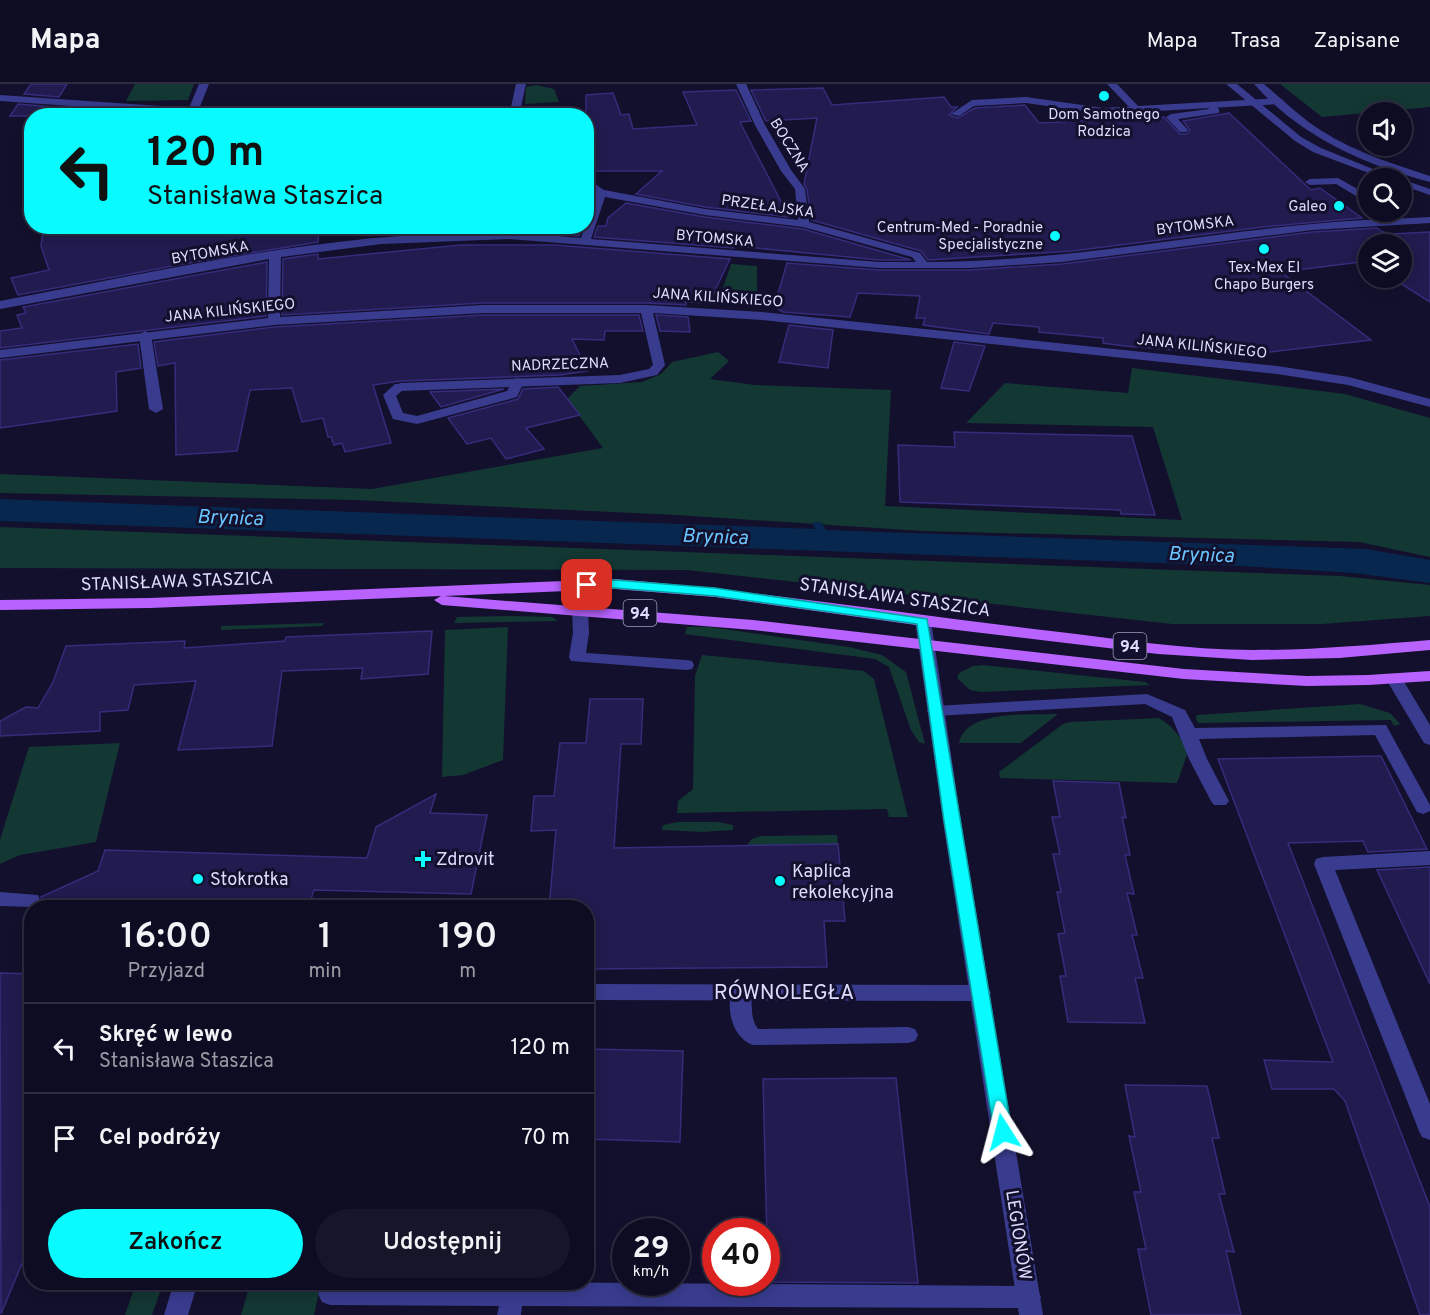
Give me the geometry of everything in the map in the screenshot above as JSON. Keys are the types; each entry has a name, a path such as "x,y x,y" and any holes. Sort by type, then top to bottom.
{"main road":[{"name":"STANISŁAWA STASZICA","path":"0,605 161,603 615,584 715,592 923,621 1158,649 1252,655 1339,653 1430,645"},
{"name":"STANISŁAWA STASZICA","path":"355,594 632,612 1179,673 1270,680 1340,681 1430,676"}],"street":[{"path":"194,108 204,84"},
{"path":"516,108 521,84"},
{"name":"BOCZNA","path":"741,84 760,125 786,171 800,189 804,224"},
{"path":"1112,84 1136,109"},
{"path":"1231,84 1282,128 1317,150 1364,168"},
{"path":"1259,84 1305,124 1333,141 1385,164 1430,179"},
{"path":"3,98 16,89"},
{"path":"3,98 149,108"},
{"path":"956,114 972,104 1026,100 1089,110 1278,101"},
{"path":"1183,130 1171,117 1216,111 1211,105"},
{"path":"1310,182 1338,181 1358,194"},
{"path":"1412,186 1430,192"},
{"name":"PRZEŁAJSKA","path":"594,187 601,193 705,212 804,224 916,255 923,266"},
{"path":"594,214 601,193"},
{"name":"BYTOMSKA","path":"1412,220 1429,219"},
{"name":"BYTOMSKA","path":"0,305 275,255 460,235 585,242 785,259 923,266 1019,263 1256,233 1385,222"},
{"path":"585,242 588,234"},
{"path":"273,321 275,255"},
{"name":"JANA KILIŃSKIEGO","path":"0,354 273,321 483,309 646,309 762,316 1276,370 1349,381 1430,403"},
{"name":"NADRZECZNA","path":"518,382 512,394 417,420 398,416 389,395 400,387 518,382 620,379 653,372 659,365 646,309"},
{"path":"145,335 156,409"},
{"path":"587,585 580,609 581,633 577,657 686,665"},
{"name":"LEGIONÓW","path":"923,621 935,711 1030,1306"},
{"path":"1394,679 1430,739"},
{"path":"935,711 1147,699 1179,714 1190,734 1198,759 1220,801"},
{"path":"1190,734 1380,729 1423,808"},
{"path":"1430,858 1323,864 1430,1131"},
{"path":"0,899 31,900"},
{"name":"RÓWNOLEGŁA","path":"594,992 981,993"},
{"path":"741,993 742,1024 753,1037 908,1035"},
{"path":"176,1315 184,1290"},
{"path":"330,1294 1030,1306"}],"green space":[{"path":"135,84 194,84 188,100 126,101"},
{"path":"1280,84 1430,84 1430,107 1412,109 1412,102 1358,102 1358,114 1322,117"},
{"path":"536,85 554,89 559,102 525,104 526,87"},
{"path":"731,264 757,266 757,305 718,303"},
{"path":"718,352 729,361 710,379 755,385 891,390 885,506 1182,520 1153,427 966,423 1005,383 1128,393 1132,368 1345,394 1430,418 1430,557 1359,542 923,531 677,515 355,500 0,493 0,474 372,489 603,448 567,399 580,386 642,382 661,374 672,362"},
{"path":"0,527 1340,576 1430,585 1430,616 1322,624 1172,624 687,570 0,568"},
{"path":"457,617 552,617 558,621 454,623"},
{"path":"324,623 322,626 221,630 221,626"},
{"path":"508,627 503,760 463,775 442,777 445,630"},
{"path":"687,627 710,627 849,647 882,655 906,672 925,744 919,742 911,730 889,667 875,659 685,634"},
{"path":"702,655 864,671 874,679 908,817 889,817 887,809 677,813 678,801 693,789 695,676"},
{"path":"983,665 1145,682 1150,685 981,692 970,690 957,678 959,673 973,666"},
{"path":"1360,704 1390,713 1400,724 1394,726 1391,720 1198,723 1196,718 1197,715"},
{"path":"1058,714 1021,743 959,743 964,732 974,724 986,719 1001,716"},
{"path":"1159,718 1176,732 1188,752 1177,783 1000,778 999,772 1063,724"},
{"path":"120,743 96,842 20,855 0,864 0,840 29,747"},
{"path":"678,822 718,822 733,825 733,830 702,832 662,830 663,825"},
{"path":"837,835 838,844 779,845 778,853 752,853 752,845 747,845 752,839 761,836"},
{"path":"134,1290 161,1290 152,1315 125,1315"},
{"path":"248,1291 319,1292 314,1315 241,1315"}],"water":[{"name":"Brynica","path":"0,499 815,529 812,522 821,522 826,530 1366,549 1430,560 1430,583 1354,573 1241,566 0,521"}],"building":[{"path":"31,84 67,84 59,97 24,94"},
{"path":"823,88 832,105 944,97 951,107 957,107 949,115 958,118 975,108 1025,105 1039,123 1164,117 1180,134 1186,134 1190,130 1183,121 1229,113 1311,190 1320,188 1358,215 1358,218 1263,227 1072,251 928,260 921,251 811,220 807,189 804,184 817,118 766,121 751,90"},
{"path":"736,90 751,121 740,122 789,217 705,207 636,194 662,171 594,171 594,108 586,108 586,95 613,93 621,115 629,114 633,129 697,125 683,92"},
{"path":"18,104 53,107 24,108 24,116 10,116"},
{"path":"626,203 705,217 803,229 911,260 879,260 735,246 734,248 594,237 598,226 606,226 608,218"},
{"path":"1377,228 1392,234 1358,234 1358,262 1281,272 1371,340 1237,356 1227,352 1186,351 1103,343 1103,338 1039,332 1039,327 993,323 989,334 923,325 925,318 916,318 920,296 858,293 850,317 783,312 774,307 787,263 879,270 970,270 1062,264 1312,232"},
{"path":"1430,232 1430,302 1408,288 1412,288 1412,234 1392,234"},
{"path":"43,234 318,234 318,242 18,295 11,278 49,270 41,246"},
{"path":"461,245 555,245 730,259 709,303 686,302 686,305 483,303 282,315 283,259 318,254 318,259"},
{"path":"267,262 266,316 0,348 0,331 22,328 17,315 26,313 23,307"},
{"path":"483,315 639,315 643,331 605,331 604,340 572,339 588,371 560,375 400,381 373,385 391,443 345,452 342,443 334,445 331,437 328,437 323,418 302,422 292,388 250,390 237,451 176,455 175,363 158,366 154,342 274,327"},
{"path":"656,315 688,317 690,332 660,331"},
{"path":"789,325 833,330 828,368 779,362"},
{"path":"954,342 985,346 969,391 941,388"},
{"path":"138,344 141,368 116,372 117,411 0,428 0,360"},
{"path":"558,387 580,415 526,428 544,449 506,459 491,438 467,444 448,418 518,399 523,389"},
{"path":"504,389 441,407 430,392"},
{"path":"954,432 1132,436 1155,515 1121,514 1120,510 900,502 898,445 955,447"},
{"path":"432,631 428,674 361,679 363,668 282,671 272,746 178,750 196,681 134,685 128,710 100,712 100,731 0,736 0,721 26,707 38,708 53,682 66,646 185,641 184,648 285,641 286,637"},
{"path":"590,699 643,699 641,744 621,744 614,848 838,844 845,921 824,921 827,967 594,969 594,900 550,900 556,830 531,831 534,796 554,796 560,743 586,743"},
{"path":"1381,756 1427,849 1368,852 1363,841 1288,843 1430,1207 1430,1315 1420,1315 1345,1101 1334,1089 1272,1089 1264,1060 1333,1062 1218,759"},
{"path":"1053,781 1119,783 1126,818 1122,817 1130,855 1125,855 1134,894 1127,893 1137,935 1132,935 1143,978 1135,978 1145,1023 1068,1022 1060,976 1066,976 1058,934 1065,933 1057,892 1061,892 1053,854 1060,854 1052,817 1060,817"},
{"path":"436,794 430,813 487,815 471,894 314,890 311,900 42,900 41,897 98,871 105,850 367,858 376,827"},
{"path":"1430,867 1430,984 1377,870"},
{"path":"0,973 24,974 24,1258 1,1314"},
{"path":"594,1049 683,1051 680,1142 594,1139"},
{"path":"896,1078 918,1283 780,1282 780,1218 766,1218 763,1079"},
{"path":"1125,1085 1207,1086 1219,1138 1212,1138 1225,1194 1219,1194 1234,1252 1226,1251 1241,1315 1151,1315 1138,1249 1146,1249 1134,1192 1141,1192 1129,1136 1135,1137"}],"place":[{"name":"Dom Samotnego Rodzica","path":"1104,96"},
{"name":"Galeo","path":"1339,206"},
{"name":"Centrum-Med - Poradnie Specjalistyczne","path":"1055,236"},
{"name":"Tex-Mex El Chapo Burgers","path":"1264,249"},
{"name":"Zdrovit","path":"423,859"},
{"name":"Stokrotka","path":"198,879"},
{"name":"Kaplica rekolekcyjna","path":"780,881"}],"route":[{"path":"587,585 615,584 680,588 923,621 952,821 1003,1132"}]}
